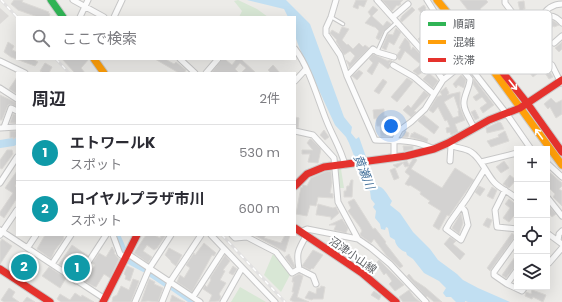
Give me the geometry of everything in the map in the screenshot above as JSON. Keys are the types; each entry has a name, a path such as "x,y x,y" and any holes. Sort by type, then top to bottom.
{"main road":[{"path":"51,0 62,16"},
{"path":"436,0 444,10"},
{"path":"445,0 453,10"},
{"path":"95,60 103,72"},
{"path":"496,74 562,165"},
{"path":"504,74 562,152"},
{"path":"296,185 307,174 315,170 422,153 450,145 474,128 520,108 561,82"},
{"name":"沼津小山線","path":"300,232 362,273 396,302"},
{"path":"104,301 136,236"},
{"path":"0,269 48,301"}],"street":[{"path":"73,0 102,16"},
{"path":"80,16 88,0"},
{"path":"114,16 122,0"},
{"path":"336,0 326,28 326,34 340,55 347,76 375,140 412,141 424,144 434,149"},
{"path":"377,0 420,48"},
{"path":"427,0 433,10"},
{"path":"505,0 505,3 511,10"},
{"path":"393,17 408,4"},
{"path":"547,10 552,6 562,4"},
{"path":"552,16 562,24"},
{"path":"554,43 562,36"},
{"path":"347,76 373,49 377,52 394,57"},
{"path":"296,50 302,59 327,124 346,164"},
{"path":"181,60 194,72"},
{"path":"207,72 217,60"},
{"path":"0,61 23,72"},
{"path":"393,65 414,77 434,94"},
{"path":"552,65 561,82"},
{"path":"296,80 306,69"},
{"path":"439,74 443,80"},
{"path":"394,157 394,141 400,130 425,109 443,80 451,74"},
{"path":"466,74 470,79 470,87 464,99 464,105 474,128"},
{"path":"475,74 506,113 528,146"},
{"path":"0,88 16,98"},
{"path":"16,111 10,108 2,127 16,127"},
{"path":"296,131 313,135 332,155 335,166 338,202 358,239"},
{"path":"450,161 450,145 470,151 481,162 484,170 496,184 514,196"},
{"path":"481,162 514,154"},
{"path":"0,183 16,159"},
{"path":"550,166 562,176"},
{"path":"461,206 465,211 468,225 461,240 446,229 484,170"},
{"path":"505,190 495,210 497,227 514,228"},
{"path":"550,201 562,216"},
{"path":"16,211 1,232 28,247 104,301"},
{"path":"298,270 297,258 300,232 307,229 358,239 390,264 426,302"},
{"path":"560,242 559,234 562,231"},
{"path":"550,235 560,242"},
{"path":"28,247 35,236"},
{"path":"52,264 70,236"},
{"path":"76,280 105,236"},
{"path":"113,236 120,254 149,269 200,302"},
{"path":"135,302 149,269 171,236"},
{"path":"162,302 170,282 200,236"},
{"path":"212,236 275,302"},
{"path":"233,236 235,238 247,237 276,252 292,273 298,270 313,276 316,284"},
{"path":"514,244 494,272 494,275 514,287"},
{"path":"550,262 562,248"},
{"path":"193,297 224,249"},
{"path":"223,302 242,268"},
{"path":"507,284 514,274"}],"lane":[{"path":"331,17 343,24"},
{"path":"377,52 386,32 397,22"}],"shaded area":[{"path":"0,8 9,16 0,24"}],"green space":[{"path":"238,0 257,9 267,16 240,16 242,11 234,1"},
{"path":"337,169 341,169 344,188 339,188"},
{"path":"273,254 291,273 281,292 264,275"},
{"path":"240,287 266,302 231,302"}],"water":[{"name":"黄瀬川","path":"247,0 286,0 310,24 344,117 352,127 351,133 356,139 359,137 371,171 372,183 375,186 381,187 385,191 392,201 390,205 400,213 413,232 430,249 438,260 463,280 510,302 456,302 451,297 446,297 443,293 446,288 439,281 424,273 406,252 399,248 395,240 390,237 388,228 386,227 385,230 381,229 380,224 375,218 376,211 373,207 375,204 371,199 370,191 365,189 366,186 349,143 346,137 335,125 299,47 296,39 296,16 288,16 284,9"}],"building":[{"path":"14,0 23,0 22,2 49,12 48,13 50,14 49,16 35,16 18,10 11,4"},
{"path":"356,0 367,0 364,7 359,5 358,9 353,7"},
{"path":"382,0 403,0 400,3 401,4 398,6 397,5 392,11"},
{"path":"460,0 486,0 488,2 481,10 468,10"},
{"path":"524,1 525,9 520,10 518,2"},
{"path":"424,5 426,8 426,10 420,10 420,12 418,9"},
{"path":"373,6 378,10 372,16 383,26 387,21 391,24 384,31 379,40 376,38 379,31 375,27 365,23 371,16 368,12"},
{"path":"412,7 415,10 402,22 400,20 402,16"},
{"path":"552,21 559,25 552,27"},
{"path":"342,27 349,29 342,40 347,45 348,44 353,49 359,43 363,47 365,45 369,48 349,68 346,60 350,63 355,56 350,51 344,55 336,41 337,40 330,33 332,30 339,34"},
{"path":"396,28 401,32 394,45 389,42 386,50 382,48 388,34 393,35"},
{"path":"405,38 409,42 411,50 413,47 420,54 420,62 419,63 405,51 400,60 398,59 397,55 401,49 399,48"},
{"path":"8,42 14,46 12,50 16,52 16,59 11,57 4,52"},
{"path":"562,42 562,49 559,52 555,48"},
{"path":"373,54 388,61 392,61 389,63 390,67 388,69 379,62 372,75 367,71 373,63 369,59"},
{"path":"19,60 35,60 38,62 35,66"},
{"path":"63,60 88,60 81,68 84,72 74,72"},
{"path":"157,60 167,60 174,64 176,62 186,70 185,72 177,72"},
{"path":"221,60 226,60 232,65 236,60 242,60 255,72 242,72 246,68 240,63 235,69 238,72 212,72"},
{"path":"45,63 52,67 50,72 40,71"},
{"path":"273,65 279,72 270,72 268,70"},
{"path":"420,66 420,74 418,75 413,71"},
{"path":"359,70 363,73 357,80 352,76"},
{"path":"428,74 430,74 438,81 433,88 423,79"},
{"path":"546,74 551,74 553,77 549,79"},
{"path":"461,75 466,80 464,88 458,85 456,88 453,84"},
{"path":"16,78 16,93 9,89"},
{"path":"407,78 413,82 397,102 391,97"},
{"path":"383,79 387,82 379,94 374,91"},
{"path":"474,79 494,105 483,113 480,108 487,103 482,97 476,101 473,97 479,93 473,84"},
{"path":"446,87 449,93 447,95 460,92 460,107 465,120 455,124 458,132 451,135 450,132 447,133 446,128 450,127 447,120 445,121 438,107 433,113 429,110 437,97 442,95 440,92","holes":["454,96 459,111 459,116 453,118 444,102"]},
{"path":"424,91 429,95 414,111 416,112 411,117 403,110 408,105 411,108"},
{"path":"0,95 16,103 16,106 11,104 8,105 2,120 0,120"},
{"path":"551,98 556,103 562,100 562,114 556,118 550,107 548,109 544,104"},
{"path":"384,109 384,116 387,116 387,119 390,120 392,136 381,136 380,126 377,126 376,118 374,119 373,110"},
{"path":"475,110 479,118 475,120 471,112"},
{"path":"13,114 16,115 16,123 10,123"},
{"path":"424,115 439,127 434,134 418,121"},
{"path":"296,117 299,118 298,128 296,127"},
{"path":"499,122 504,129 487,133 486,128"},
{"path":"324,130 329,137 325,140 320,135"},
{"path":"10,131 16,131 16,138 13,139 13,137 10,138"},
{"path":"405,131 409,133 408,137 402,137"},
{"path":"505,131 509,141 491,147 487,141 499,137 498,135"},
{"path":"414,132 428,139 427,142 410,137"},
{"path":"310,139 321,149 318,163 308,162 310,154 302,154 302,150 313,150 307,143"},
{"path":"403,146 413,146 413,149 404,151"},
{"path":"7,150 12,150 13,154 2,169 0,168 0,160"},
{"path":"413,159 417,160 411,169 442,188 455,168 474,180 449,216 447,215 439,230 433,226 441,211 428,203 430,201 420,194 421,192 410,185 405,184 410,176 405,172 409,166 405,167 403,163 397,168 393,165 407,161 409,165"},
{"path":"504,161 509,168 501,173 496,167"},
{"path":"395,168 399,178 394,180 390,170"},
{"path":"331,171 332,183 330,193 333,194 333,198 318,197 316,206 310,205 307,216 296,214 301,187 302,188 303,185 307,186 311,178"},
{"path":"16,172 16,200 4,218 0,215 0,212 13,193 5,188"},
{"path":"550,173 562,183 562,186 559,189 562,191 562,206 553,197 555,194 550,189"},
{"path":"510,175 514,178 514,182 509,188 503,184"},
{"path":"351,180 353,180 352,197 344,197 344,191 346,191"},
{"path":"479,186 485,189 480,196 475,192"},
{"path":"492,187 497,190 493,199 487,196"},
{"path":"354,199 373,229 375,228 403,266 400,268 386,255 374,239 371,243 361,236 360,234 362,231 360,227 348,211 351,208 348,202"},
{"path":"509,199 514,203 514,216 509,222 503,218 510,208 505,204"},
{"path":"318,204 333,208 336,207 339,213 331,220 331,217 316,215"},
{"path":"550,207 556,214 552,217 550,215"},
{"path":"461,213 463,223 459,234 452,228"},
{"path":"487,218 492,220 489,228 483,225"},
{"path":"342,219 348,228 346,233 334,230 336,225 329,225"},
{"path":"512,233 514,234 514,238 490,271 487,268"},
{"path":"44,236 64,236 63,240 55,250 51,259 37,249"},
{"path":"145,236 156,236 160,238 161,236 165,236 157,248 154,250 147,245 143,251 152,257 148,263 134,253"},
{"path":"256,236 265,236 264,238 281,243 284,236 290,236 285,252"},
{"path":"450,237 456,241 453,244 465,254 460,260 444,244"},
{"path":"2,239 12,246 0,264 0,242"},
{"path":"204,243 216,253 214,256 212,255 192,292 177,282 180,275 184,278 190,268 186,265 194,253 195,255"},
{"path":"72,245 88,256 75,275 70,271 77,261 71,256 64,267 59,264"},
{"path":"112,247 115,252 114,253 119,259 110,278 104,274 96,287 84,281 95,265 92,263 99,253 106,257"},
{"path":"169,248 182,255 176,266 165,255"},
{"path":"313,250 323,255 313,269 312,268 310,270 302,266"},
{"path":"26,252 35,258 35,261 24,278 15,272 23,260 22,259"},
{"path":"289,254 295,267 293,268 285,257"},
{"path":"225,255 230,261 223,270 225,271 220,280 226,283 219,294 221,297 219,301 209,302 212,295 203,289 205,285 207,287 211,280 210,278"},
{"path":"514,258 514,268 506,278 502,275"},
{"path":"379,260 404,285 395,291 389,284 392,281 386,273 384,275 376,263"},
{"path":"364,261 374,268 370,273 360,266"},
{"path":"127,266 134,269 130,281 125,279 126,276 124,274"},
{"path":"233,266 237,269 233,275 229,273"},
{"path":"49,267 66,278 60,288 42,276"},
{"path":"299,274 303,276 297,297 309,302 294,302 290,300 294,292 292,292 294,282 292,282 293,277"},
{"path":"409,274 414,280 442,302 434,302 427,296 426,297 407,276"},
{"path":"133,279 139,281 131,302 112,302 113,297 117,295 121,286 129,290"},
{"path":"149,279 155,282 154,284 163,288 158,302 141,302"},
{"path":"321,286 325,287 323,299 312,300 305,298 309,291 316,294 317,288 320,288"},
{"path":"9,288 15,292 12,297 19,302 4,302 1,300"},
{"path":"409,290 420,302 403,302 399,297"},
{"path":"532,290 546,295 543,302 533,297 532,299 525,296 526,292 531,294"},
{"path":"374,291 381,296 379,300 371,295"},
{"path":"75,293 94,302 61,302 57,299 60,294 70,300"},
{"path":"172,295 179,299 185,302 170,302"},
{"path":"27,297 35,302 23,302"}],"waterway":[{"path":"0,144 13,142 16,140"},
{"path":"116,236 123,251"},
{"path":"131,261 144,268"},
{"path":"151,273 166,283"},
{"path":"172,286 195,302"}],"railway":[{"path":"1,0 16,16"},
{"path":"57,60 68,72"},
{"path":"223,236 285,302"}],"traffic: fast":[{"path":"51,0 62,16"}],"traffic: slow":[{"path":"437,0 445,10"},
{"path":"95,60 103,72"},
{"path":"496,74 562,165"}],"traffic: jam":[{"path":"504,74 562,152"},
{"path":"296,185 307,174 324,167 406,156 434,149 448,143 489,120 520,108 562,80"},
{"path":"296,229 362,273 396,302"},
{"path":"103,302 136,236"},
{"path":"0,269 50,302"}],"place":[{"name":"ロイヤルプラザ市川","path":"24,267"},
{"name":"エトワールK","path":"77,268"}]}
